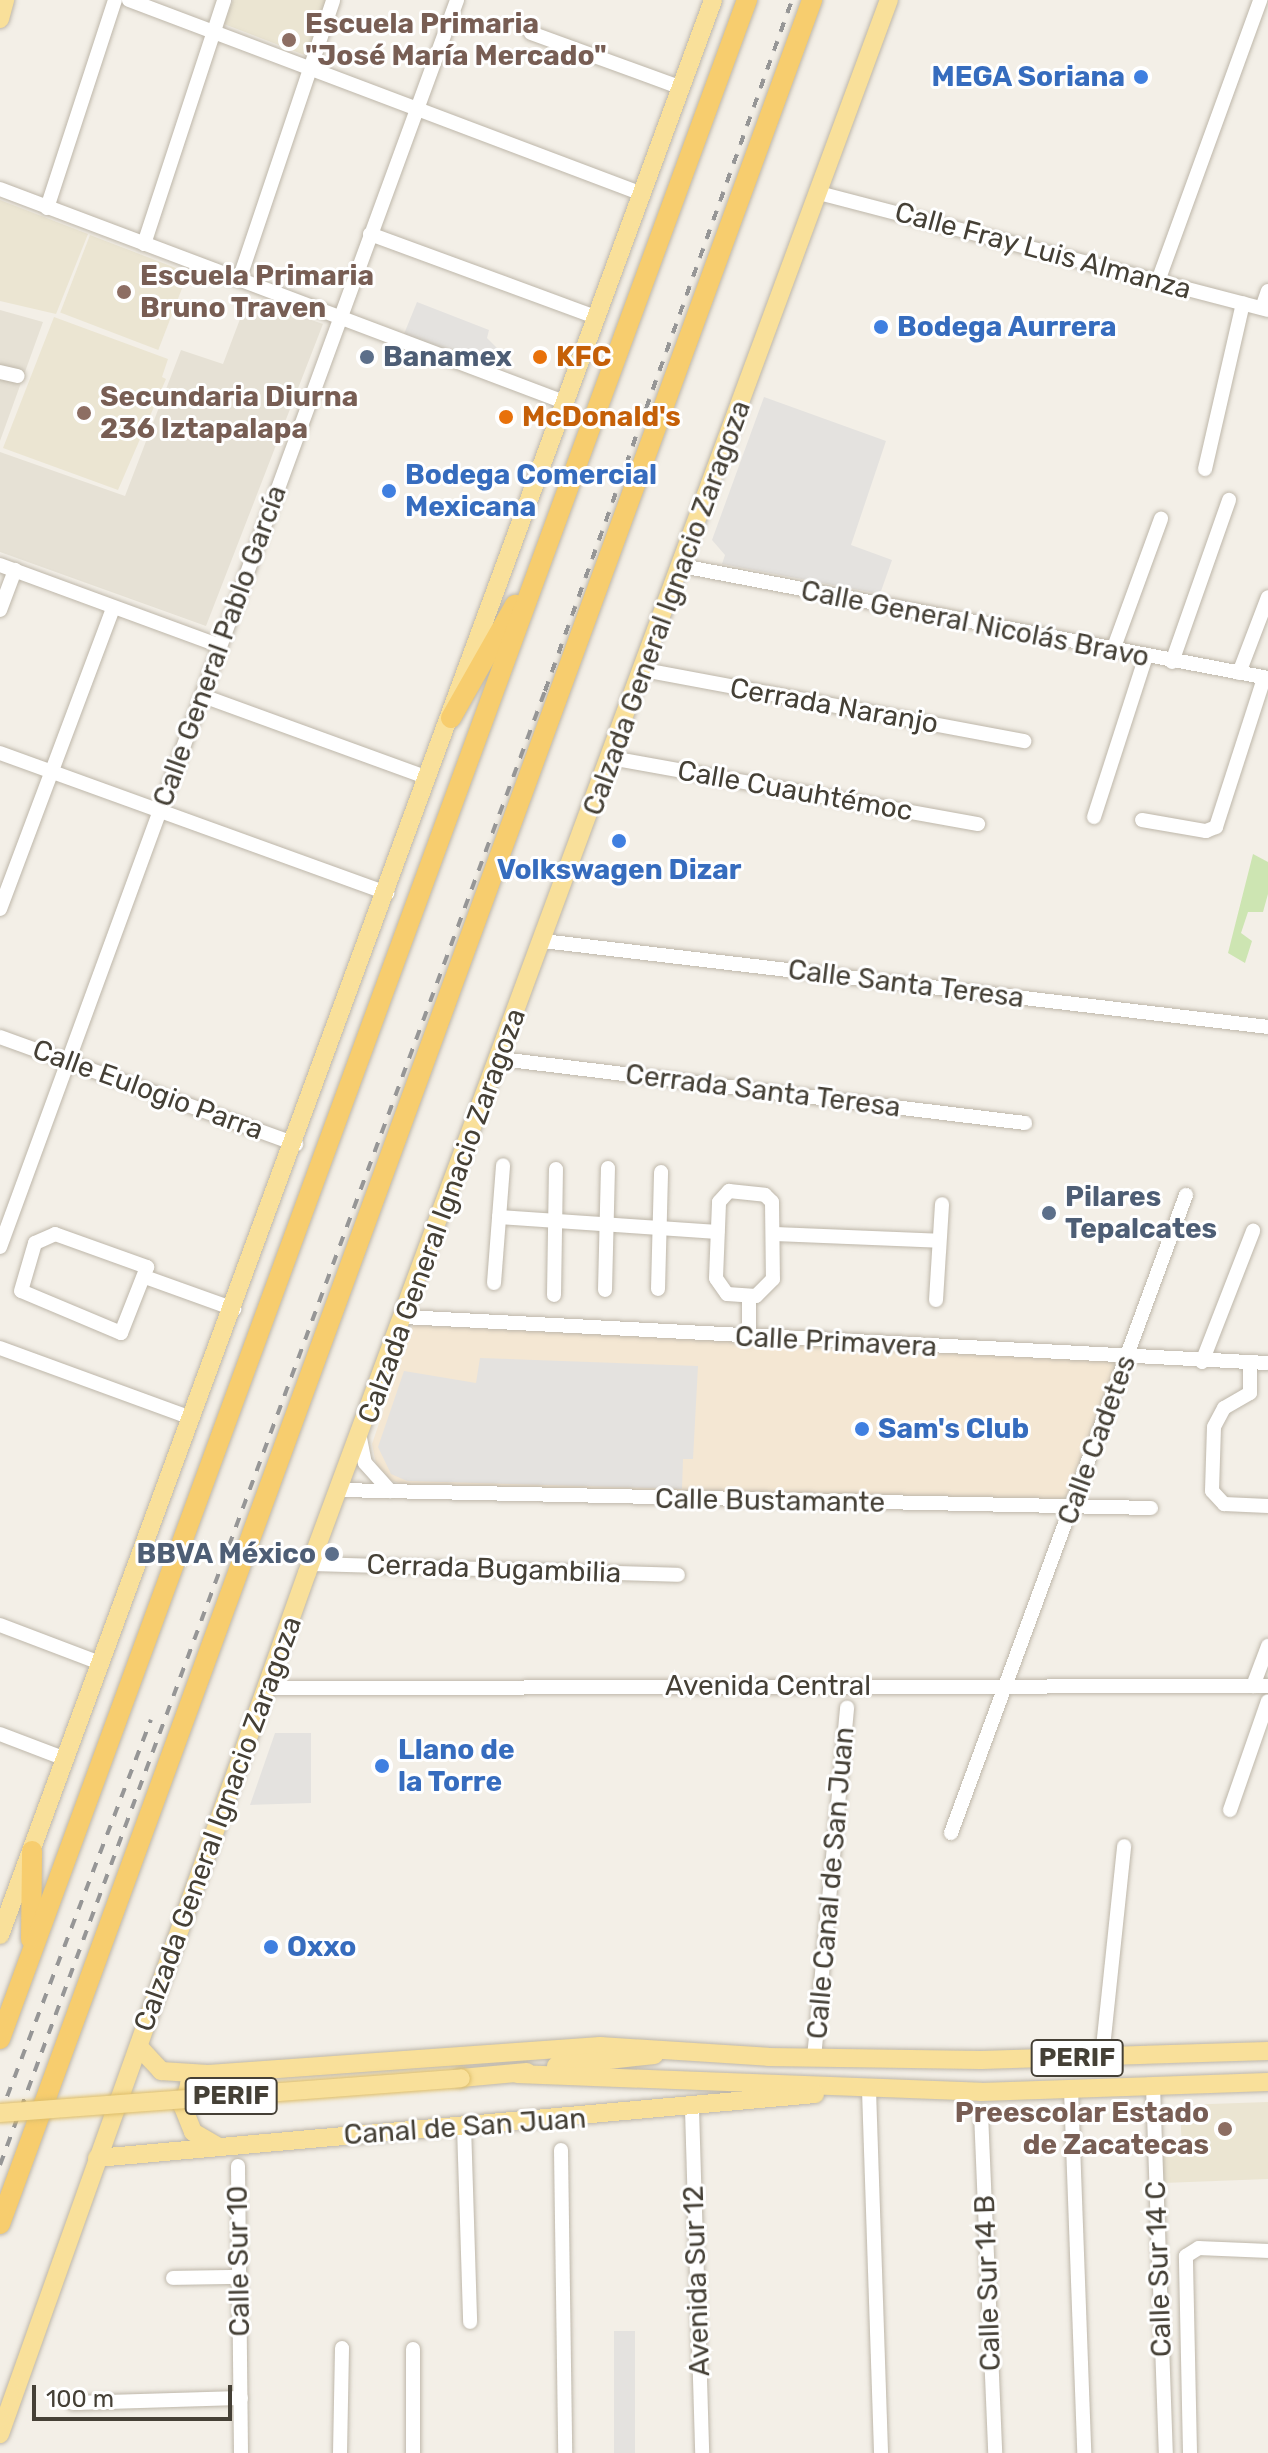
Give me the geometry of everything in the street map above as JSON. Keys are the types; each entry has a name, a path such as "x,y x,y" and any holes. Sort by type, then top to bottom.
{"highway":[{"path":"0,2039 747,0"},
{"path":"0,2224 812,0"},
{"path":"451,718 543,557"},
{"path":"31,1953 32,1851"}],"main road":[{"path":"0,19 5,0"},
{"path":"0,1935 63,1758 296,1144 713,0"},
{"name":"Calzada General Ignacio Zaragoza","path":"0,2434 311,1564 501,1059 889,0"},
{"name":"Canal de San Juan","path":"139,2047 161,2071 208,2074 600,2046 681,2053 814,2058 1102,2057 1268,2051"},
{"name":"Canal de San Juan","path":"0,2113 517,2074 681,2053"},
{"path":"208,2074 189,2085 183,2107 193,2132 217,2146"},
{"name":"Canal de San Juan","path":"517,2074 701,2077 833,2090 1071,2090 1268,2082"},
{"name":"Canal de San Juan","path":"97,2158 781,2101 833,2090"}],"street":[{"path":"47,208 115,0"},
{"path":"129,0 642,194"},
{"path":"144,244 224,0"},
{"path":"239,280 333,0"},
{"name":"Calle General Pablo García","path":"0,1247 457,0"},
{"path":"1158,281 1260,0"},
{"path":"531,33 682,88"},
{"path":"0,189 564,402"},
{"name":"Calle Fray Luis Almanza","path":"819,193 1265,309"},
{"path":"370,234 596,317"},
{"path":"1265,309 1268,291"},
{"path":"1205,469 1243,303"},
{"path":"0,372 18,376"},
{"path":"1172,662 1229,500"},
{"path":"1113,650 1161,519"},
{"path":"0,565 220,646"},
{"name":"Calle General Nicolás Bravo","path":"682,566 1266,678"},
{"path":"0,610 15,570"},
{"path":"1239,673 1268,597"},
{"path":"0,909 113,608"},
{"path":"1094,817 1146,656"},
{"name":"Cerrada Naranjo","path":"644,670 1024,741"},
{"path":"1142,820 1206,831 1216,827 1266,678"},
{"path":"203,696 428,778"},
{"path":"0,753 387,893"},
{"name":"Calle Cuauhtémoc","path":"611,758 978,824"},
{"name":"Calle Santa Teresa","path":"543,941 1267,1025"},
{"name":"Calle Eulogio Parra","path":"0,1037 296,1144"},
{"name":"Cerrada Santa Teresa","path":"501,1059 1025,1123"},
{"path":"494,1283 503,1165"},
{"path":"605,1290 608,1168"},
{"path":"554,1295 556,1169"},
{"path":"658,1289 661,1172"},
{"path":"729,1191 765,1195 772,1202 775,1234 769,1287 749,1297 727,1294 719,1287 717,1232 719,1198 729,1191"},
{"name":"Calle Cadetes","path":"951,1833 1186,1195"},
{"path":"936,1300 942,1204"},
{"path":"499,1217 717,1232"},
{"path":"1202,1362 1253,1231"},
{"path":"49,1234 144,1265 145,1277 117,1335 27,1298 20,1286 35,1243 49,1234"},
{"path":"775,1234 939,1241"},
{"path":"145,1277 234,1309"},
{"path":"749,1297 749,1338"},
{"name":"Calle Primavera","path":"404,1317 749,1338 1268,1363"},
{"path":"0,1348 191,1418"},
{"path":"1250,1363 1250,1393 1224,1408 1214,1427 1212,1491 1224,1504 1268,1506"},
{"path":"360,1438 365,1463 390,1491"},
{"name":"Calle Bustamante","path":"339,1490 1071,1509 1151,1508"},
{"name":"Cerrada Bugambilia","path":"311,1564 678,1575"},
{"path":"0,1625 100,1663"},
{"path":"1261,1686 1268,1646"},
{"name":"Avenida Central","path":"267,1688 1007,1684 1261,1686"},
{"path":"1230,1810 1268,1701"},
{"name":"Calle Canal de San Juan","path":"814,2058 847,1708"},
{"path":"0,1734 63,1758"},
{"path":"1102,2057 1124,1846"},
{"name":"Calle Sur 14 C","path":"1153,2086 1166,2453"},
{"path":"869,2090 881,2453"},
{"path":"1071,2090 1084,2453"},
{"name":"Avenida Sur 12","path":"692,2109 702,2453"},
{"name":"Calle Sur 14 B","path":"981,2113 995,2453"},
{"path":"464,2126 470,2322"},
{"path":"561,2150 565,2453"},
{"name":"Calle Sur 10","path":"238,2166 241,2453"},
{"path":"1190,2453 1186,2341 1189,2251 1268,2251"},
{"path":"173,2278 238,2277"},
{"path":"1162,2340 1186,2341"},
{"path":"340,2453 342,2348"},
{"path":"413,2349 413,2453"},
{"path":"73,2403 241,2398"}],"shaded area":[{"name":"Escuela Primaria \"José María Mercado\"","path":"233,0 327,0 307,56 224,24"},
{"path":"0,200 88,234 56,314 0,301"},
{"name":"Escuela Primaria Bruno Traven","path":"90,235 188,273 158,350 60,312"},
{"path":"248,298 323,324 206,626 0,552 0,452 125,496 181,350 223,364"},
{"path":"417,302 489,330 487,338 503,354 498,371 404,334"},
{"path":"0,310 43,322 0,441"},
{"name":"Secundaria Diurna 236 Iztapalapa","path":"54,317 168,359 162,377 166,379 118,490 3,448"},
{"path":"764,397 886,441 851,545 892,560 880,594 722,564 725,555 712,540"},
{"path":"413,1325 1118,1361 1064,1502 407,1486 390,1480 376,1464 372,1444"},
{"path":"480,1358 698,1366 693,1459 683,1459 682,1489 407,1481 391,1474 378,1447 404,1371 476,1383"},
{"path":"275,1733 311,1733 311,1803 250,1805"},
{"name":"Preescolar Estado de Zacatecas","path":"1268,2102 1268,2179 1163,2183 1162,2154 1182,2152 1180,2105"},
{"path":"614,2331 635,2331 635,2453 614,2453"}],"green space":[{"path":"1253,854 1268,862 1268,894 1263,912 1248,912 1241,933 1252,941 1245,963 1228,953"}],"railway":[{"path":"0,2165 545,691 792,0"},
{"path":"0,2115 151,1720"}],"place":[{"name":"Escuela Primaria \"José María Mercado\"","path":"289,40"},
{"name":"MEGA Soriana","path":"1141,77"},
{"name":"Escuela Primaria Bruno Traven","path":"124,292"},
{"name":"Bodega Aurrera","path":"881,327"},
{"name":"Banamex","path":"367,357"},
{"name":"KFC","path":"540,357"},
{"name":"Secundaria Diurna 236 Iztapalapa","path":"84,413"},
{"name":"McDonald's","path":"506,417"},
{"name":"Bodega Comercial Mexicana","path":"389,491"},
{"name":"Volkswagen Dizar","path":"619,841"},
{"name":"Pilares Tepalcates","path":"1049,1213"},
{"name":"Sam's Club","path":"862,1429"},
{"name":"BBVA México","path":"332,1554"},
{"name":"Llano de la Torre","path":"382,1766"},
{"name":"Oxxo","path":"271,1947"},
{"name":"Preescolar Estado de Zacatecas","path":"1225,2129"}]}
